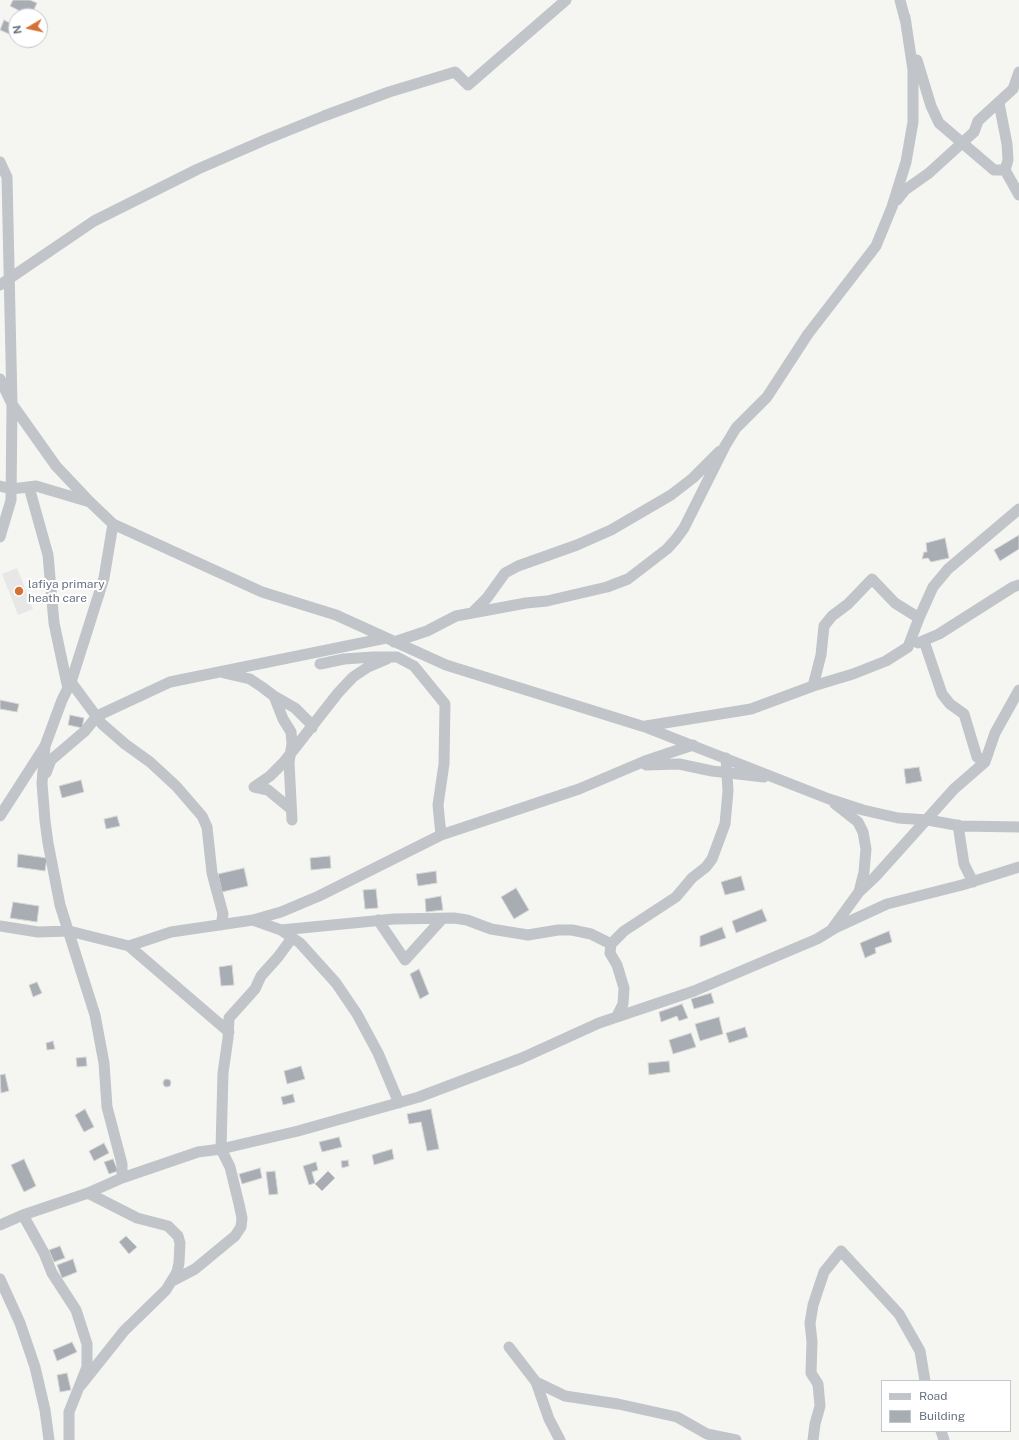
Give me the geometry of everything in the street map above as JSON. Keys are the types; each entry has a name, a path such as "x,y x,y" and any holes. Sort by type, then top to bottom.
{"street":[{"path":"4,283 94,221 198,169 267,139 389,92 455,72 468,85 566,0"},
{"path":"900,0 931,106 940,123 994,170 1005,170"},
{"path":"42,783 52,760 85,731 97,716 170,682 390,640 427,631 456,616 526,603 546,601 607,587 628,579 667,549 684,528 725,446 736,428 767,396 808,334 876,246 892,207 906,162 913,122 913,70 905,17"},
{"path":"892,207 905,190 963,144 974,132 978,121 1016,89 1019,72"},
{"path":"999,103 1007,144 1008,160 1005,170 1019,195"},
{"path":"0,162 7,177 4,283 12,404 12,489 11,500 0,537"},
{"path":"0,379 12,404 56,466 90,502 114,524 262,592 336,615 446,665 645,727 776,779 863,810 958,825 1019,827"},
{"path":"473,612 487,598 505,573 518,566 576,546 612,530 671,495 693,478 725,446"},
{"path":"0,486 12,489 36,486 90,502"},
{"path":"28,487 48,555 54,623 70,685 113,735 150,762 176,786 202,816 207,827 212,873 223,914 221,925"},
{"path":"908,647 933,588 948,569 1019,510"},
{"path":"0,816 45,746 70,685 104,578 114,524"},
{"path":"813,686 821,655 824,626 832,616 848,604 872,579 895,603 919,618"},
{"path":"645,727 751,709 813,686 853,674 886,661 908,647 939,634 1013,587 1019,585"},
{"path":"924,641 942,694 950,704 964,714 977,757 985,762"},
{"path":"274,696 283,719 291,732 291,754 289,762 292,814 268,790 254,787 270,776 291,754 338,693 353,677 380,661 397,657"},
{"path":"320,664 344,659 397,657 414,666 445,704 444,764 438,805 441,835"},
{"path":"220,672 250,679 274,696 295,708 310,723 312,728"},
{"path":"831,930 859,892 928,820 954,789 985,762 995,733 1019,690"},
{"path":"129,946 171,932 253,920 281,912 319,896 441,835 579,789 628,768 693,745"},
{"path":"45,746 42,783 49,850 60,905 95,1015 104,1063 107,1107 122,1164 122,1178"},
{"path":"617,1016 624,1004 624,988 617,965 610,953 610,944 624,931 676,897 692,878 706,867 712,859 725,824 727,773 726,758"},
{"path":"628,768 653,764 679,764 727,773 776,779"},
{"path":"826,798 858,822 863,832 866,849 864,872 859,892"},
{"path":"958,825 964,864 973,882"},
{"path":"0,1225 23,1215 88,1193 122,1178 198,1152 221,1149 298,1131 400,1103 522,1058 617,1016 694,991 817,939 831,930 887,904 973,882 1019,867"},
{"path":"378,920 405,960 442,919"},
{"path":"253,920 281,930 300,943 323,966 357,1014 378,1053 400,1103"},
{"path":"281,930 378,920 467,920 491,928 528,935 558,930 572,930 591,934 610,944"},
{"path":"0,926 38,932 69,931 129,946 229,1032"},
{"path":"172,1281 195,1269 235,1236 240,1227 242,1218 230,1167 221,1149 223,1073 229,1032 229,1018 256,989 261,976 292,938"},
{"path":"81,1385 124,1331 157,1299 172,1281 179,1263 180,1243 178,1236 168,1226 137,1218 88,1193"},
{"path":"23,1215 44,1253 52,1273 76,1310 87,1344 87,1366 81,1385 69,1412 69,1440"},
{"path":"813,1440 815,1424 820,1406 818,1384 811,1373 812,1342 810,1323 813,1306 824,1272 841,1251 899,1314 920,1351 925,1380"},
{"path":"0,1279 20,1323 35,1367 45,1410 49,1440"},
{"path":"509,1347 536,1382 549,1419 560,1440"},
{"path":"536,1382 565,1396 618,1404 677,1417 707,1434 736,1440"}],"shaded area":[{"path":"17,568 33,609 18,615 2,574"}],"building":[{"path":"13,0 30,0 37,3 35,8 14,8 10,6"},
{"path":"4,20 8,22 8,34 0,30"},
{"path":"1019,535 1019,549 1000,561 994,550"},
{"path":"945,538 949,558 931,562 928,558 922,559 924,552 927,552 926,543"},
{"path":"0,700 19,704 17,712 0,709"},
{"path":"70,715 84,718 82,728 68,725"},
{"path":"919,767 922,781 906,784 904,769"},
{"path":"81,780 84,792 62,798 59,786"},
{"path":"117,816 120,826 106,829 104,819"},
{"path":"18,854 47,858 45,871 17,867"},
{"path":"330,856 331,868 311,870 310,858"},
{"path":"244,868 248,886 222,892 218,874"},
{"path":"436,871 437,883 418,886 416,874"},
{"path":"741,876 745,890 725,895 721,882"},
{"path":"516,888 529,910 514,919 501,897"},
{"path":"376,889 378,908 365,909 363,890"},
{"path":"441,896 443,910 426,912 425,899"},
{"path":"13,902 39,906 37,922 10,918"},
{"path":"762,909 767,921 736,933 732,921"},
{"path":"722,927 726,938 700,947 700,936"},
{"path":"889,931 892,942 875,948 876,953 865,958 860,943"},
{"path":"232,965 234,985 221,986 219,967"},
{"path":"419,969 429,994 420,999 410,974"},
{"path":"37,982 42,993 33,997 29,985"},
{"path":"711,993 714,1003 694,1009 691,999"},
{"path":"682,1004 688,1018 679,1021 677,1016 661,1022 659,1012"},
{"path":"719,1017 723,1034 700,1041 695,1024"},
{"path":"745,1027 748,1037 729,1043 726,1033"},
{"path":"691,1033 696,1047 673,1054 669,1040"},
{"path":"53,1041 55,1049 47,1050 46,1043"},
{"path":"86,1057 87,1066 77,1067 76,1058"},
{"path":"669,1061 670,1072 649,1075 648,1063"},
{"path":"301,1066 305,1079 287,1084 284,1071"},
{"path":"5,1074 9,1091 1,1093 0,1075"},
{"path":"165,1079 169,1079 171,1083 169,1087 165,1087 163,1085 163,1081"},
{"path":"293,1094 295,1102 283,1105 281,1097"},
{"path":"85,1109 94,1127 84,1132 75,1115"},
{"path":"431,1109 439,1149 427,1151 421,1122 409,1124 407,1114"},
{"path":"339,1137 342,1147 322,1152 319,1142"},
{"path":"104,1143 109,1153 94,1161 89,1151"},
{"path":"392,1149 394,1159 374,1165 372,1155"},
{"path":"24,1159 36,1186 24,1192 11,1165"},
{"path":"113,1159 118,1171 109,1174 104,1162"},
{"path":"348,1160 349,1166 342,1168 341,1161"},
{"path":"316,1162 318,1170 312,1172 315,1183 309,1185 303,1166"},
{"path":"260,1168 262,1178 242,1184 239,1174"},
{"path":"275,1171 278,1194 269,1195 266,1172"},
{"path":"328,1171 335,1178 322,1191 315,1184"},
{"path":"126,1236 137,1247 129,1254 119,1242"},
{"path":"60,1246 65,1258 54,1262 49,1250"},
{"path":"73,1259 77,1272 62,1278 57,1265"},
{"path":"72,1342 77,1352 57,1361 53,1350"},
{"path":"67,1373 71,1390 60,1392 57,1375"}],"place":[{"name":"lafiya primary heath care","path":"19,591"}]}
